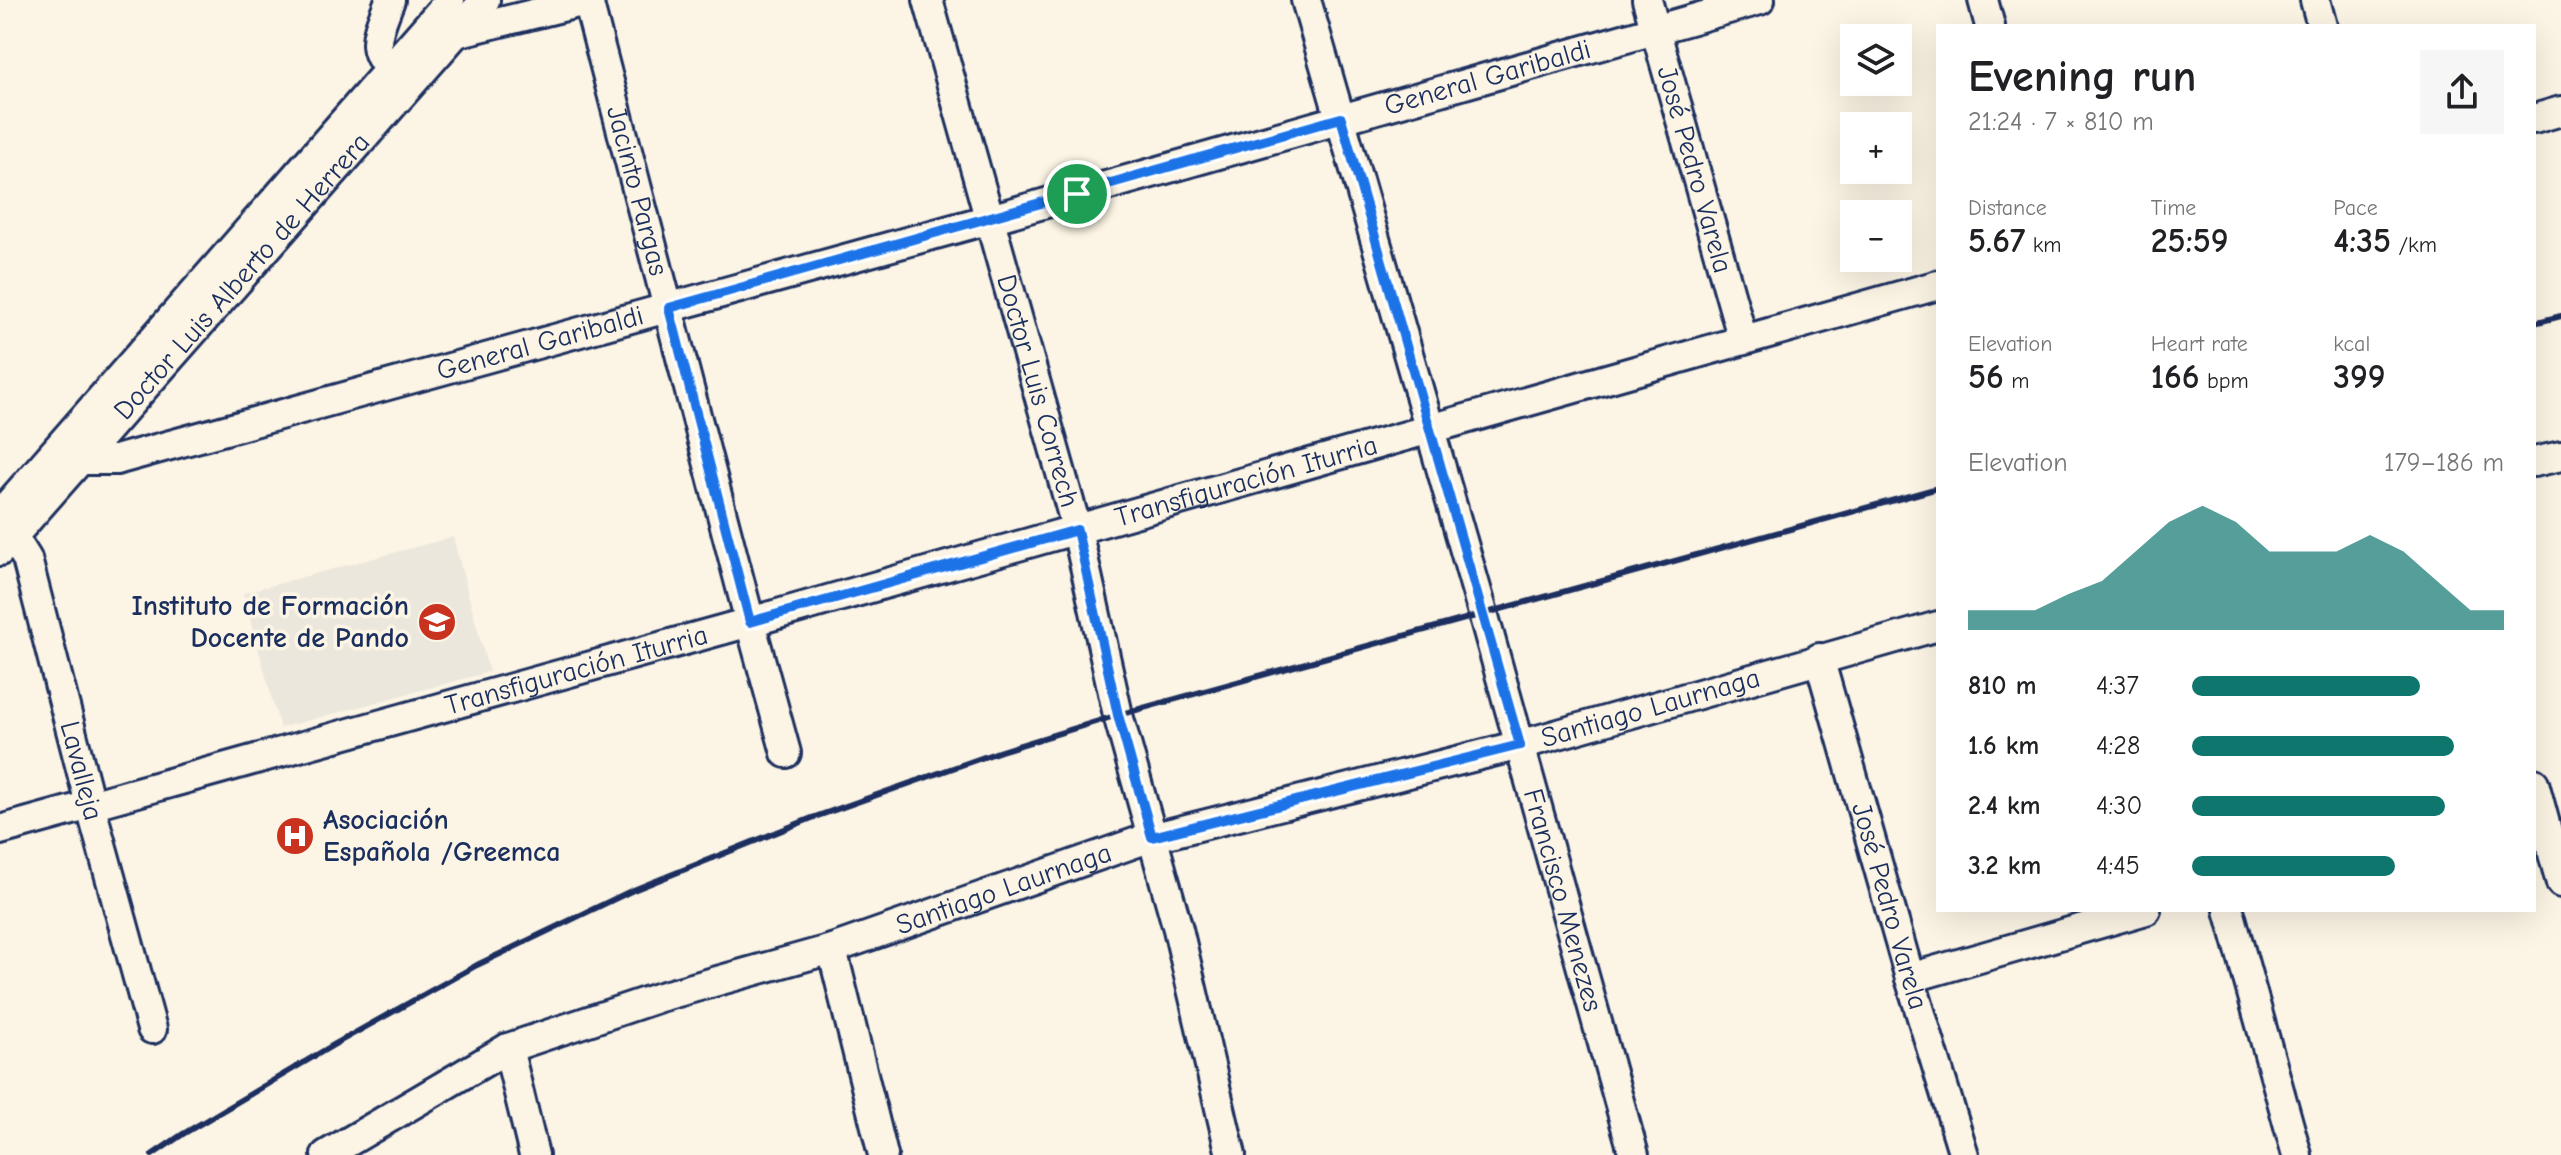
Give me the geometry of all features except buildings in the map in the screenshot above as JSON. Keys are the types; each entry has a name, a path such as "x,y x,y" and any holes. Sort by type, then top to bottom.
{"street":[{"path":"390,0 376,39 377,54 399,78"},
{"name":"Doctor Luis Alberto de Herrera","path":"443,28 450,0"},
{"name":"Doctor Luis Alberto de Herrera","path":"3,529 443,28 485,0"},
{"path":"443,28 589,0"},
{"name":"Jacinto Pargas","path":"589,0 786,753"},
{"name":"Doctor Luis Correch","path":"928,0 1077,530 1118,715 1178,929 1231,1155"},
{"name":"Francisco Menezes","path":"1306,0 1634,1155"},
{"name":"José Pedro Varela","path":"1647,0 1743,340"},
{"name":"General Garibaldi","path":"71,452 116,460 990,219 1760,0"},
{"path":"1983,0 1989,24"},
{"path":"2315,0 2321,24"},
{"path":"2536,118 2561,111"},
{"name":"Transfiguración Iturria","path":"0,830 750,622 1936,286"},
{"path":"2536,462 2561,456"},
{"name":"Lavalleja","path":"3,529 27,559 152,1029"},
{"name":"Santiago Laurnaga","path":"326,1155 508,1048 660,997 832,949 1152,837 1520,745 1936,627"},
{"name":"José Pedro Varela","path":"1819,658 1964,1155"},
{"path":"2542,796 2561,883"},
{"path":"1910,978 2139,912"},
{"path":"2230,912 2297,1155"},
{"path":"832,949 883,1155"},
{"path":"508,1048 534,1155"}],"shaded area":[{"path":"453,537 489,672 280,728 243,593"}],"railway":[{"path":"2536,322 2561,316"},
{"path":"152,1155 335,1044 477,965 631,891 812,818 1001,751 1118,715 1936,489"}],"place":[{"name":"Instituto de Formación Docente de Pando","path":"437,622"},
{"name":"Asociación Española /Greemca","path":"295,836"}],"route":[{"path":"1341,118 1520,745 1152,837 1118,715 1077,530 750,622 669,308 1077,194 1341,118"}]}
